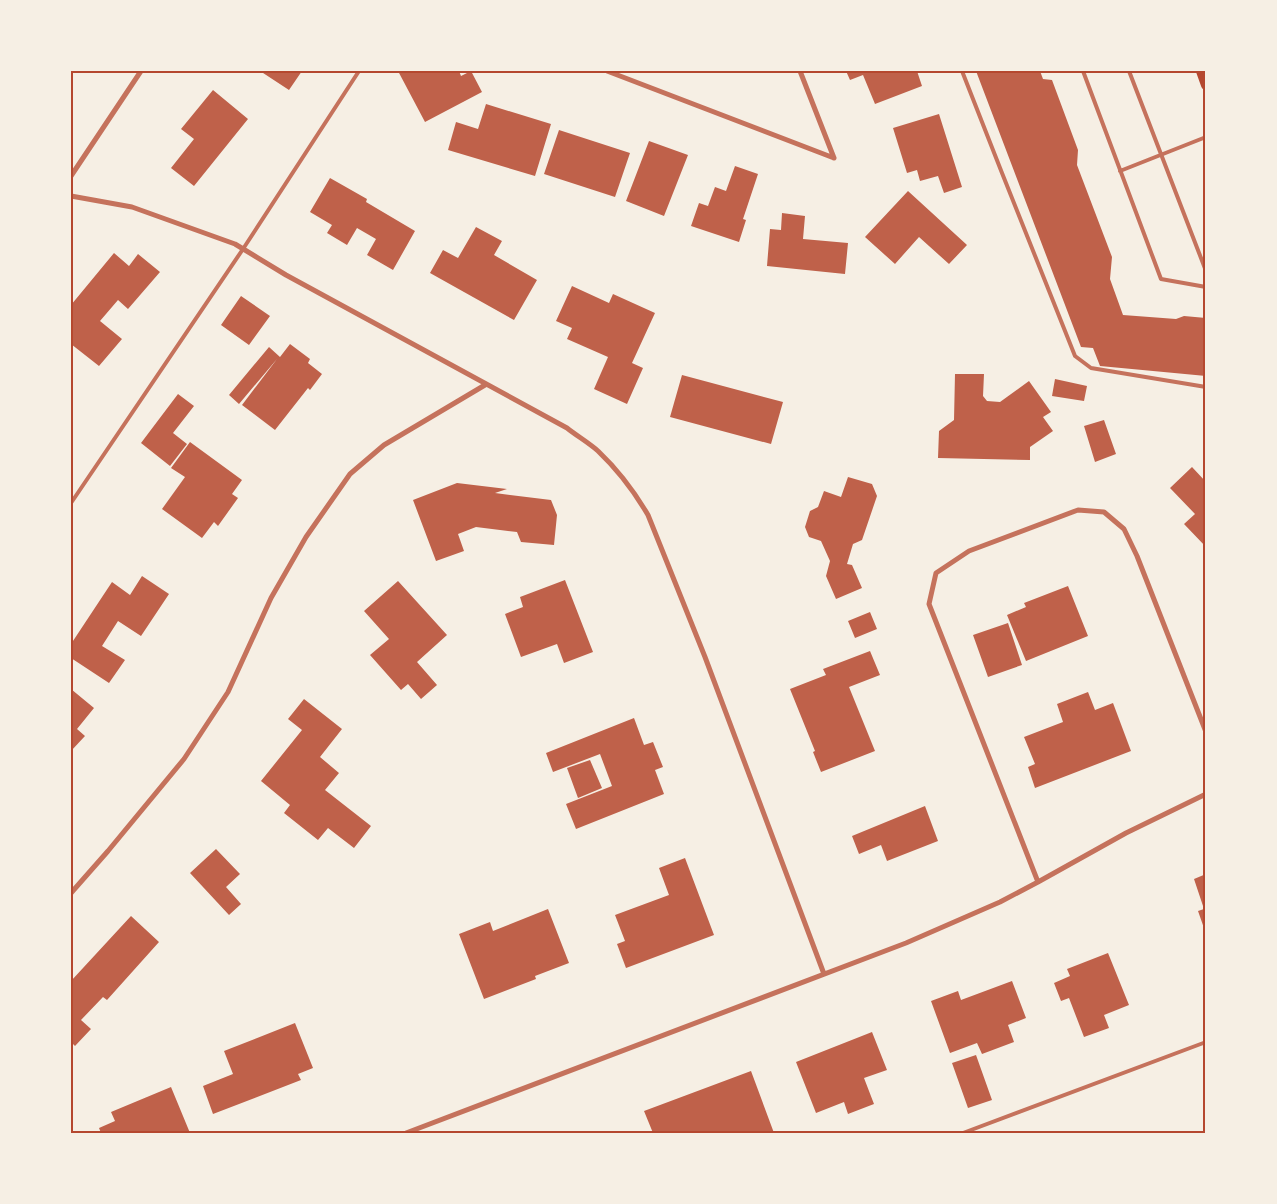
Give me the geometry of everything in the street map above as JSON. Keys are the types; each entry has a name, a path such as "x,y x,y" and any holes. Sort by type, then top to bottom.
{"main road":[{"path":"1201,71 1206,85"}],"street":[{"path":"71,176 141,71"},
{"path":"607,71 834,158 800,71"},
{"path":"71,196 132,207 235,244 286,275 567,428 597,450 622,475 648,515 705,657 824,974"},
{"path":"71,893 184,759 228,692 271,598 306,537 350,474 384,445 485,385"},
{"path":"1038,882 929,604 936,573 969,552 1078,510 1104,512 1124,529 1137,556 1206,732"},
{"path":"406,1133 906,944 1000,902 1126,833 1206,794"}],"lane":[{"path":"71,503 244,249 359,71"},
{"path":"962,71 1075,356 1091,368 1206,388"},
{"path":"1084,71 1160,279 1206,287"},
{"path":"1129,71 1206,272"},
{"path":"1120,171 1206,138"},
{"path":"964,1133 1206,1042"}],"building":[{"path":"260,71 302,71 289,90"},
{"path":"398,71 459,71 461,76 471,71 482,92 425,122"},
{"path":"846,71 917,71 922,86 875,104 863,75 850,80"},
{"path":"976,71 1040,71 1043,79 1052,80 1078,150 1077,165 1112,257 1110,279 1123,315 1176,319 1184,316 1206,318 1206,376 1100,366 1093,348 1081,347"},
{"path":"213,90 248,119 194,186 171,168 194,139 181,129"},
{"path":"486,104 551,124 535,176 448,150 456,122 478,129"},
{"path":"939,114 962,187 944,193 938,176 920,181 917,170 907,173 893,128"},
{"path":"559,130 630,153 615,197 544,174"},
{"path":"649,141 688,155 664,216 626,201"},
{"path":"735,166 758,174 743,219 746,220 739,242 691,226 699,203 708,206 715,187 726,191"},
{"path":"330,178 367,199 366,202 415,231 393,270 367,255 376,239 357,228 347,245 327,233 332,225 310,212"},
{"path":"908,191 967,245 949,264 919,237 895,264 865,237"},
{"path":"782,213 805,216 803,239 848,243 845,274 767,266 770,229 781,230"},
{"path":"476,227 502,241 494,255 537,280 514,320 430,273 443,250 458,258"},
{"path":"114,253 129,266 138,254 160,272 128,309 118,300 100,321 122,339 99,366 71,344 71,305"},
{"path":"572,286 609,303 613,294 655,313 632,363 643,368 627,404 594,389 608,357 567,339 572,328 556,321"},
{"path":"241,296 270,316 249,345 221,325"},
{"path":"290,344 310,359 308,363 322,374 310,390 308,388 275,430 242,405 277,359 239,404 229,395 269,347 280,357"},
{"path":"955,374 984,374 983,396 987,401 1000,402 1029,381 1051,412 1043,417 1053,431 1030,447 1030,460 938,458 939,431 954,420"},
{"path":"682,375 783,402 771,444 670,417"},
{"path":"1055,379 1087,386 1084,401 1052,396"},
{"path":"178,394 194,406 173,433 187,444 170,466 141,443"},
{"path":"1104,420 1116,454 1095,462 1084,426"},
{"path":"190,442 242,480 232,494 238,498 218,526 214,522 202,538 162,509 185,477 171,468"},
{"path":"1192,467 1206,482 1206,547 1184,524 1195,514 1170,488"},
{"path":"848,477 872,484 877,496 862,540 853,544 847,564 852,565 862,588 836,599 826,576 830,561 821,541 809,537 805,527 810,511 818,507 824,491 841,497"},
{"path":"457,483 507,489 495,493 551,500 557,515 554,545 521,542 517,532 476,527 458,534 464,551 436,561 413,500"},
{"path":"142,576 169,594 141,636 118,621 102,646 125,660 109,683 71,658 71,644 112,582 130,595"},
{"path":"565,580 593,652 564,663 557,644 521,657 505,614 523,607 520,597"},
{"path":"398,581 447,635 417,662 437,685 421,699 408,684 401,690 370,655 389,639 364,611"},
{"path":"1068,586 1088,636 1026,661 1007,615 1026,607 1024,603"},
{"path":"870,612 877,629 855,638 848,621"},
{"path":"1008,623 1022,665 988,677 973,635"},
{"path":"870,651 880,675 849,687 875,751 821,772 813,752 815,751 790,689 826,675 823,669"},
{"path":"71,689 94,708 77,729 85,736 71,751"},
{"path":"1088,692 1095,710 1113,703 1131,751 1035,788 1028,767 1035,764 1024,737 1063,722 1057,704"},
{"path":"304,699 342,729 320,757 339,773 325,790 371,826 354,848 328,828 318,840 284,813 290,805 261,781 302,730 288,719"},
{"path":"634,718 644,745 653,742 663,767 655,770 664,794 576,829 566,804 612,786 600,754 553,772 546,753"},
{"path":"590,760 602,788 578,798 567,768"},
{"path":"925,806 938,841 887,861 881,845 859,854 852,836"},
{"path":"216,849 240,874 226,887 241,904 229,915 190,873"},
{"path":"685,858 714,935 626,968 617,944 625,941 615,915 669,895 659,868"},
{"path":"1206,874 1205,931 1198,911 1204,909 1194,879"},
{"path":"548,909 569,963 535,976 536,979 484,999 459,934 490,922 493,931"},
{"path":"131,916 159,942 107,1000 103,997 81,1020 91,1029 75,1046 71,1042 71,981"},
{"path":"1108,953 1129,1005 1104,1015 1109,1028 1084,1037 1069,998 1061,1001 1054,983 1070,976 1067,969"},
{"path":"1012,981 1026,1018 1008,1025 1014,1042 982,1054 977,1043 950,1053 931,1001 958,991 961,1000"},
{"path":"295,1023 313,1068 298,1074 301,1080 213,1114 203,1086 233,1074 224,1051"},
{"path":"872,1032 887,1070 864,1078 874,1104 848,1114 844,1102 816,1113 796,1062"},
{"path":"976,1055 992,1100 968,1108 952,1063"},
{"path":"751,1071 774,1133 653,1133 644,1111"},
{"path":"171,1087 190,1133 101,1133 99,1128 115,1121 111,1112"}]}
